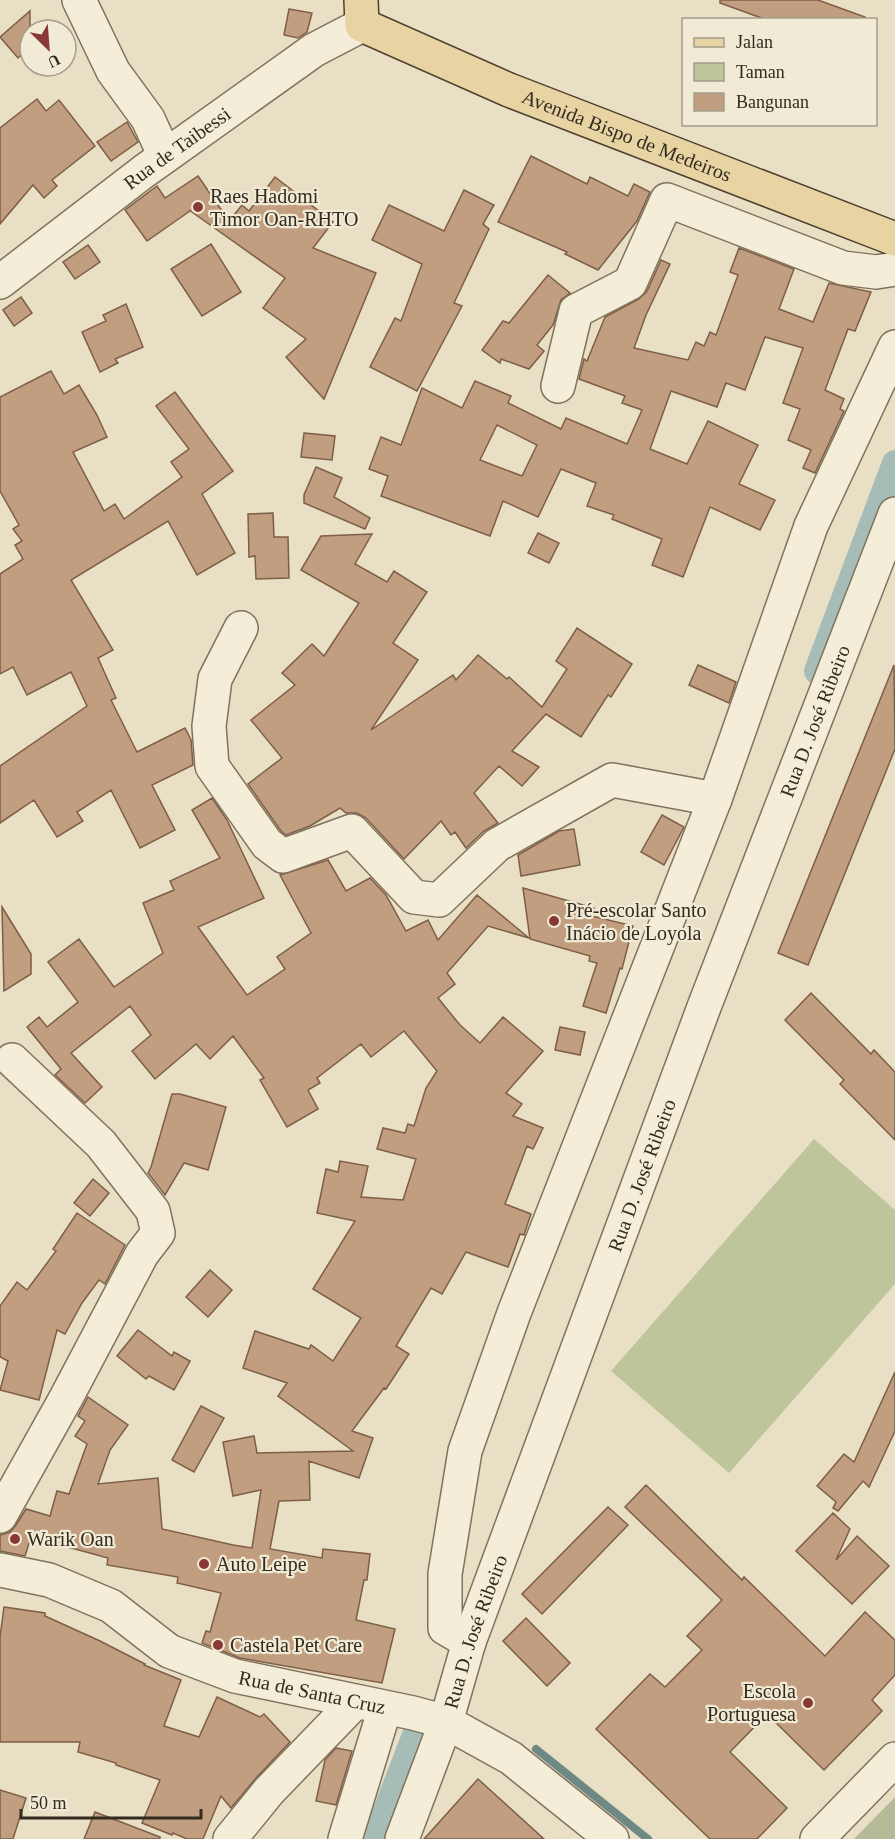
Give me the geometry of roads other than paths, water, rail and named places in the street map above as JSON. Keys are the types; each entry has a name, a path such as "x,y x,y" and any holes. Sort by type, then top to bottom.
{"main road":[{"name":"Avenida Bispo de Medeiros","path":"362,13 509,90 895,239"}],"street":[{"path":"79,0 113,71 147,119 165,156"},
{"name":"Rua de Taibessi","path":"0,282 165,156 362,13"},
{"path":"558,386 576,311 630,283 668,200 843,268 876,272 895,269"},
{"path":"469,1642 445,1628 445,1574 465,1451 514,1313 715,799 811,526 895,347"},
{"name":"Rua D. José Ribeiro","path":"402,1839 446,1722 469,1642 700,1018 895,514"},
{"path":"241,628 215,679 209,726 212,766 267,844 283,856 352,831 414,897 440,900 497,845 612,780 715,799"},
{"path":"0,1516 142,1254 158,1233 153,1212 101,1144 12,1060"},
{"name":"Rua de Santa Cruz","path":"0,1570 48,1580 111,1606 169,1651 235,1676 446,1722 511,1758 612,1839"},
{"path":"226,1835 269,1791 370,1705"},
{"path":"345,1839 370,1705"},
{"path":"817,1839 895,1760"}],"waterway":[{"path":"817,671 895,463"},
{"path":"375,1839 417,1730"},
{"path":"536,1749 648,1839"}],"place":[{"name":"Raes Hadomi Timor Oan-RHTO","path":"198,207"},
{"name":"Pré-escolar Santo Inácio de Loyola","path":"554,921"},
{"name":"Warik Oan","path":"15,1539"},
{"name":"Auto Leipe","path":"204,1564"},
{"name":"Castela Pet Care","path":"218,1645"},
{"name":"Escola Portuguesa","path":"808,1703"}]}
